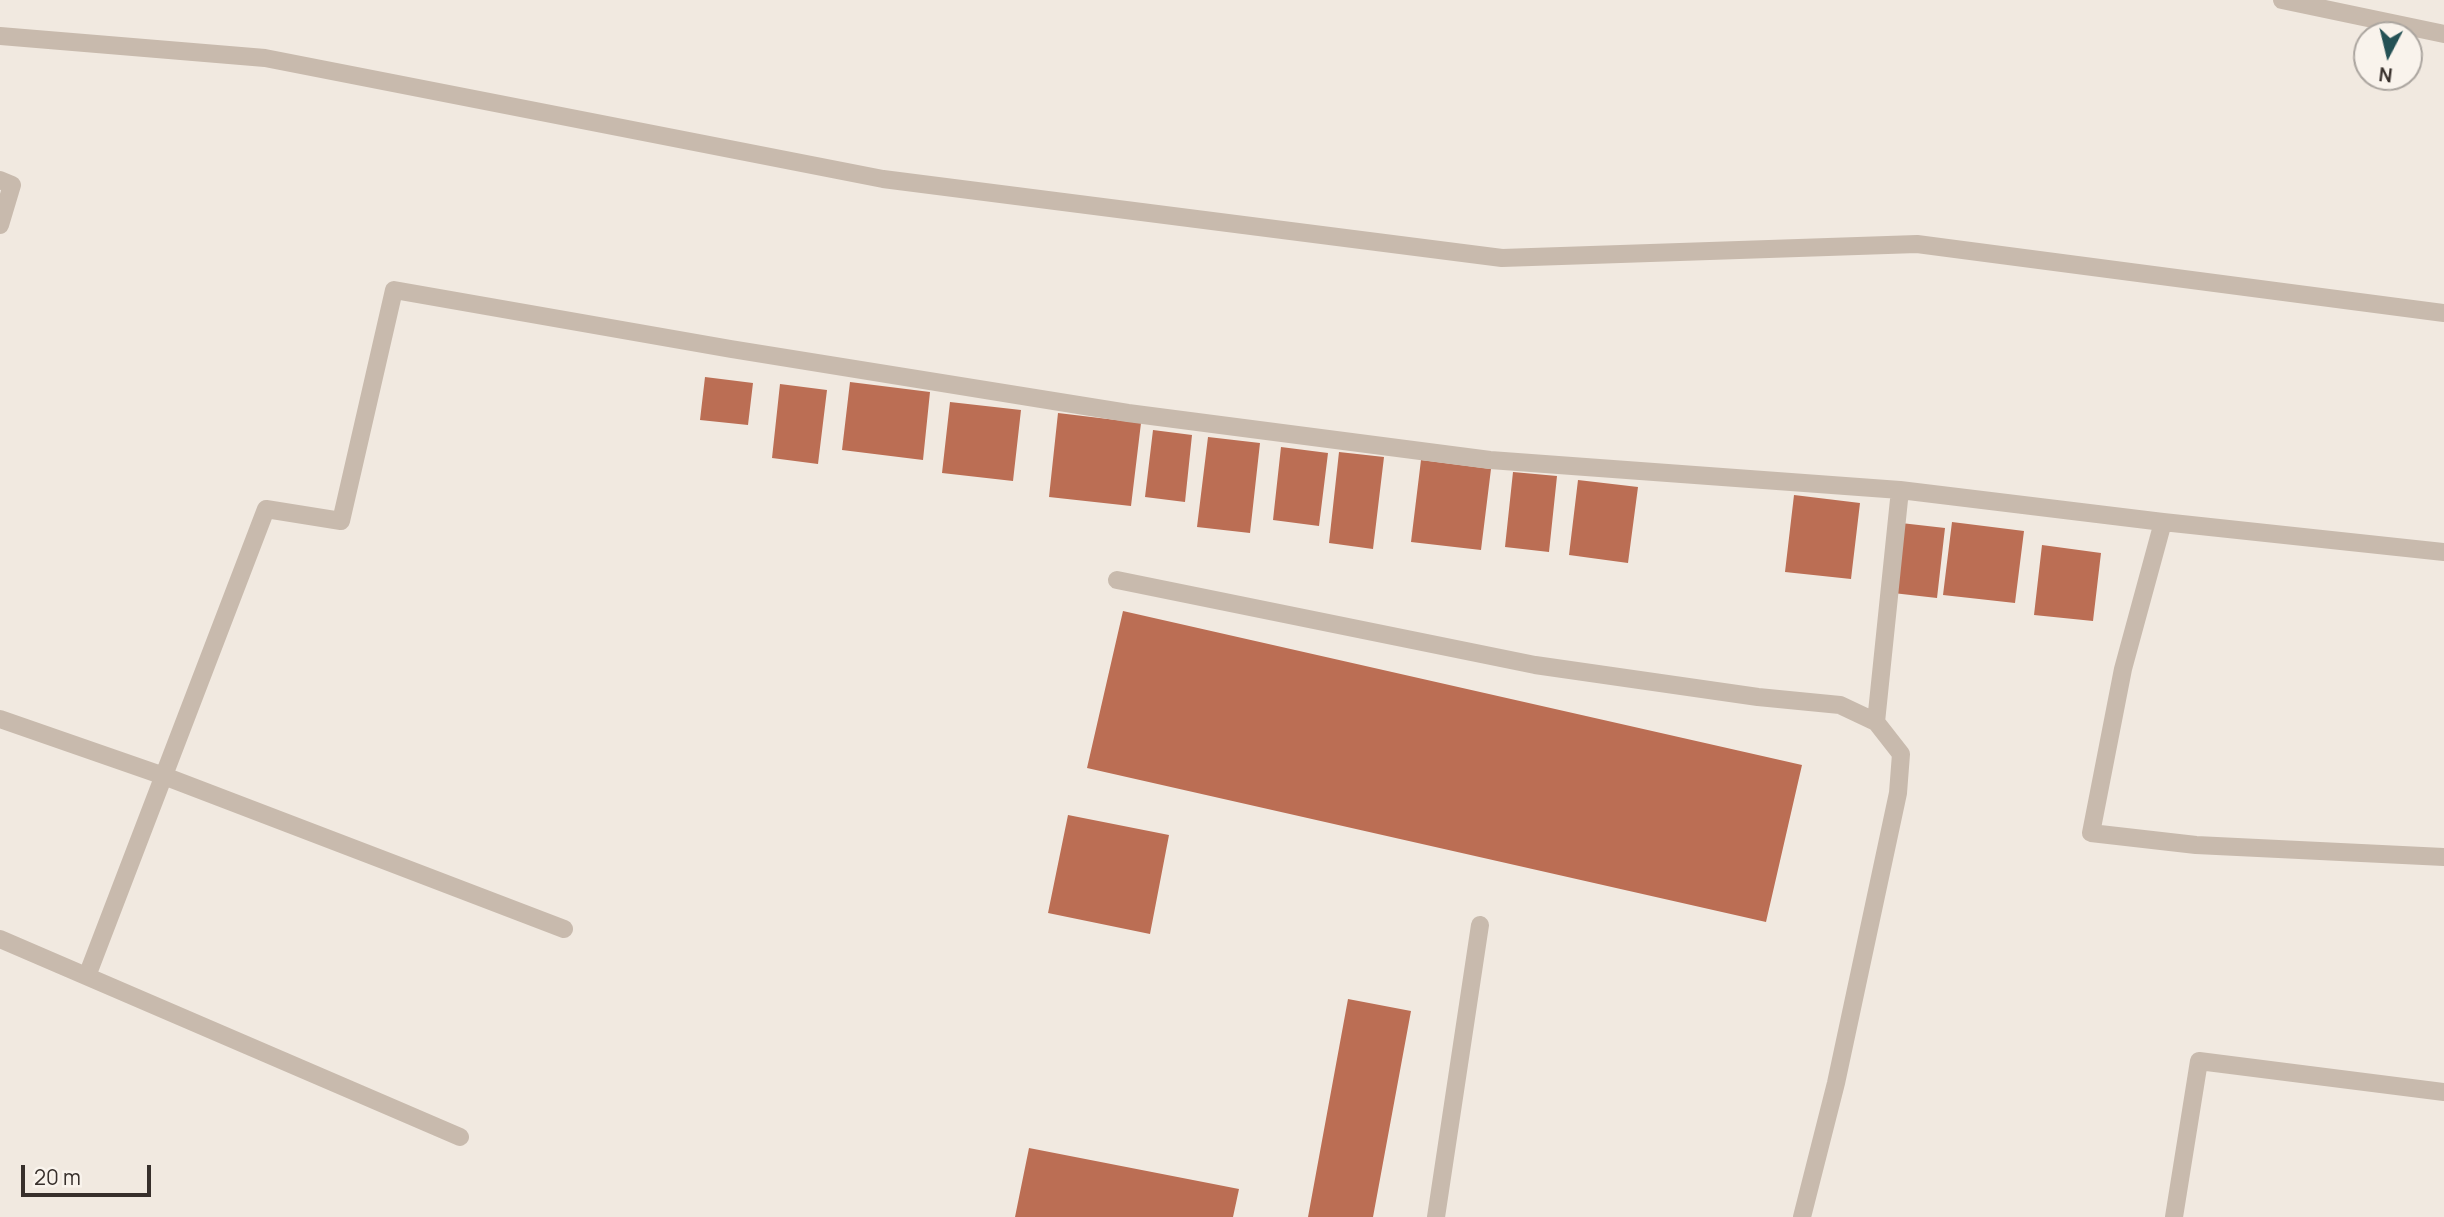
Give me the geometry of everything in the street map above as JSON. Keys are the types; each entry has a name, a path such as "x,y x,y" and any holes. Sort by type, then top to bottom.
{"street":[{"path":"2282,0 2444,34"},
{"path":"0,36 265,58 883,179 1502,258 1917,244 2444,313"},
{"path":"0,180 12,185 0,225"},
{"path":"87,976 266,509 341,521 394,289 731,349 1128,413 1490,460 1899,490 2444,552"},
{"path":"1876,722 1899,490"},
{"path":"2163,522 2123,670 2091,833 2196,845 2444,857"},
{"path":"1117,580 1535,665 1758,697 1840,705 1876,722 1901,754 1898,793 1836,1083 1802,1217"},
{"path":"0,719 164,776 564,929"},
{"path":"1436,1217 1480,925"},
{"path":"0,939 460,1137"},
{"path":"2174,1217 2199,1061 2444,1092"}],"building":[{"path":"705,377 753,383 748,425 700,420"},
{"path":"850,382 930,392 923,460 842,450"},
{"path":"780,384 827,390 818,464 772,458"},
{"path":"950,402 1021,410 1013,481 942,473"},
{"path":"1058,413 1141,423 1131,506 1049,497"},
{"path":"1153,430 1192,435 1185,502 1145,497"},
{"path":"1208,437 1260,443 1250,533 1197,527"},
{"path":"1281,447 1328,453 1319,526 1273,520"},
{"path":"1339,452 1384,457 1373,549 1329,543"},
{"path":"1421,460 1491,469 1481,550 1411,542"},
{"path":"1513,472 1557,476 1549,552 1505,547"},
{"path":"1578,480 1638,487 1628,563 1569,555"},
{"path":"1794,495 1860,503 1851,579 1785,572"},
{"path":"1952,522 2024,531 2015,603 1943,595"},
{"path":"1901,523 1945,528 1937,598 1893,593"},
{"path":"2042,545 2101,553 2093,621 2034,615"},
{"path":"1123,611 1802,765 1766,922 1087,768"},
{"path":"1068,815 1169,835 1150,934 1048,913"},
{"path":"1348,999 1411,1011 1373,1217 1308,1217"},
{"path":"1029,1148 1239,1189 1233,1217 1015,1217"}]}
